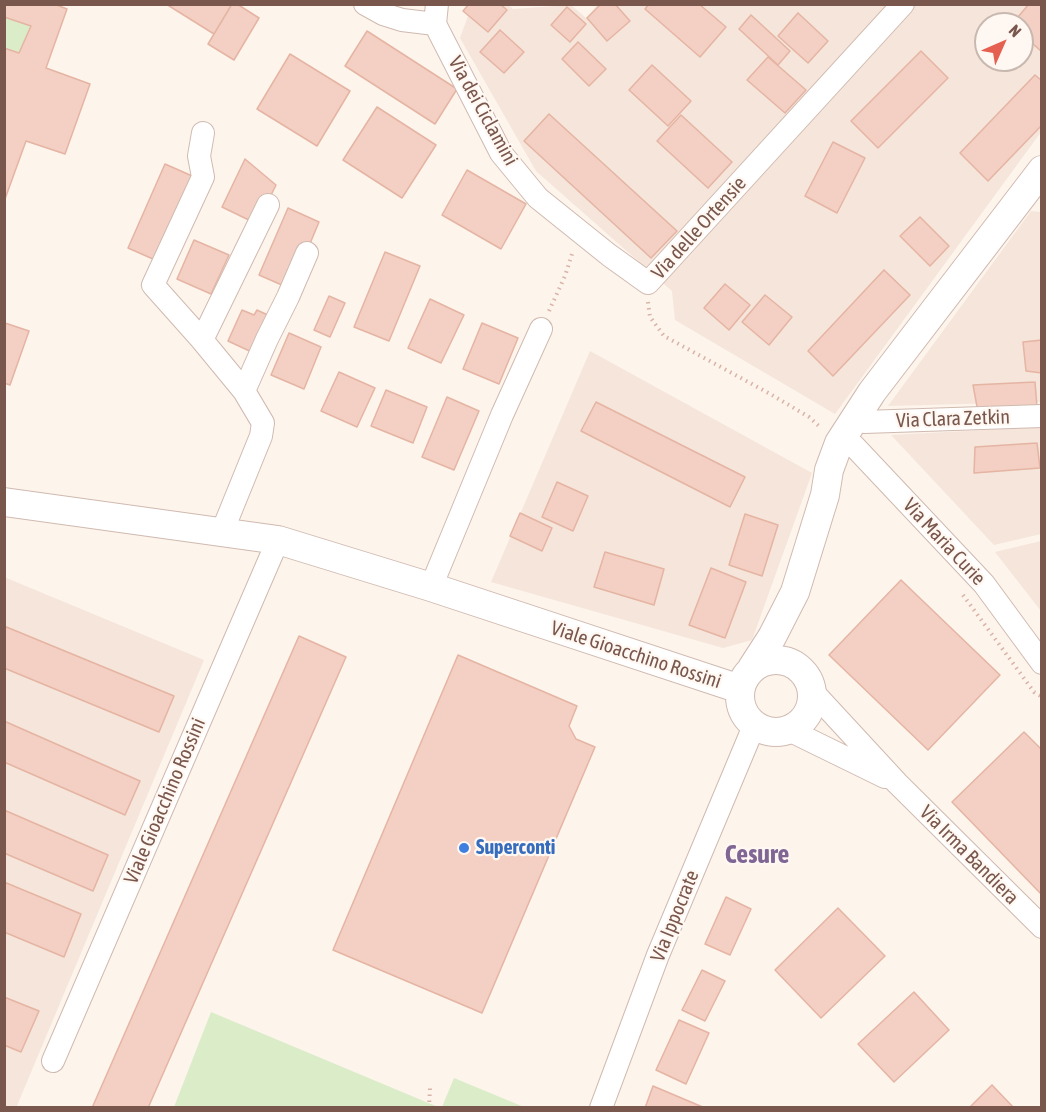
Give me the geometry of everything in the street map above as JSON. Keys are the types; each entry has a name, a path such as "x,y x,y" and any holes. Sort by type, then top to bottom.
{"street":[{"name":"Via dei Ciclamini","path":"365,4 383,14 402,20 436,14 501,153 538,198 648,283"},
{"name":"Via delle Ortensie","path":"648,283 894,6"},
{"path":"203,133 199,156 203,177 153,285 244,392 264,423 261,436 222,532"},
{"path":"746,678 763,662 775,659 787,661 798,667 810,682 812,691 812,703 808,715 800,724 777,733 754,726 742,710 739,699 746,678 772,638 795,592 825,495 872,392 1032,196 1041,170"},
{"path":"202,340 268,205"},
{"path":"244,392 307,253"},
{"path":"430,587 502,415 541,329"},
{"name":"Via Clara Zetkin","path":"852,437 1041,416"},
{"name":"Via Maria Curie","path":"852,437 1034,642 1041,663"},
{"name":"Viale Gioacchino Rossini","path":"4,502 278,540 430,587 746,678"},
{"name":"Viale Gioacchino Rossini","path":"53,1061 278,540"},
{"path":"795,592 792,637 798,667"},
{"name":"Via Irma Bandiera","path":"812,691 897,783 1041,927"},
{"name":"Via Ippocrate","path":"601,1107 658,955 754,726"},
{"name":"Via Irma Bandiera","path":"789,730 897,783"}],"path":[{"path":"552,302 565,276"},
{"name":"Via delle Ortensie","path":"648,283 647,299 650,317 664,336 809,417 852,437"},
{"path":"429,1107 430,1088"}],"shaded area":[{"path":"598,4 1041,5 1041,132 835,414 675,320 672,291 536,171 460,38 472,5 508,5 513,9 571,5 586,18"},
{"path":"1031,211 1041,212 1041,402 888,406"},
{"path":"590,351 812,473 752,640 723,648 491,582"},
{"path":"1041,427 1041,534 994,545 891,435"},
{"path":"1042,541 1041,611 995,552"},
{"path":"4,577 204,660 16,1108 4,1107"}],"green space":[{"path":"4,17 31,26 19,53 5,48"},
{"path":"211,1012 438,1107 174,1107"},
{"path":"454,1078 524,1107 442,1107"}],"building":[{"path":"4,4 54,4 67,9 46,68 90,84 65,154 26,141 5,199 4,48 19,53 31,26 4,17"},
{"path":"166,4 232,4 214,34"},
{"path":"232,4 237,4 259,18 234,60 208,44"},
{"path":"469,4 500,4 507,10 488,32 463,11"},
{"path":"601,4 615,4 630,21 607,41 587,18"},
{"path":"649,4 699,4 726,27 700,57 645,9"},
{"path":"1029,4 1042,4 1042,52 1034,45 1034,12 1022,12"},
{"path":"567,7 586,24 570,42 551,25"},
{"path":"798,13 828,41 808,63 778,36"},
{"path":"751,15 790,51 778,65 739,29"},
{"path":"500,30 524,52 504,73 480,52"},
{"path":"367,31 457,89 435,124 345,66"},
{"path":"578,42 606,69 589,86 562,59"},
{"path":"921,51 948,78 878,148 851,121"},
{"path":"290,54 350,91 317,146 257,109"},
{"path":"768,57 806,90 785,113 747,80"},
{"path":"652,65 691,101 668,126 629,90"},
{"path":"1035,75 1042,81 1042,125 988,181 960,153"},
{"path":"377,107 436,145 402,198 343,160"},
{"path":"549,114 677,231 651,258 524,141"},
{"path":"681,115 732,162 708,188 657,141"},
{"path":"833,142 865,158 837,213 805,196"},
{"path":"245,159 276,185 257,224 222,207"},
{"path":"165,164 199,179 162,263 128,248"},
{"path":"467,170 526,204 501,249 442,215"},
{"path":"288,208 319,222 291,289 259,275"},
{"path":"920,217 949,246 930,266 900,236"},
{"path":"194,240 229,255 211,294 177,279"},
{"path":"385,252 420,266 389,341 354,327"},
{"path":"884,270 910,295 833,376 808,351"},
{"path":"725,284 750,305 729,330 704,308"},
{"path":"765,295 792,317 769,345 742,322"},
{"path":"329,296 345,303 330,337 314,330"},
{"path":"430,299 464,315 441,363 408,348"},
{"path":"242,310 254,315 257,310 272,317 256,354 228,341"},
{"path":"5,323 29,331 10,385 4,383"},
{"path":"482,323 518,338 499,384 463,369"},
{"path":"289,333 321,347 304,389 271,375"},
{"path":"1042,340 1042,373 1026,371 1023,342"},
{"path":"339,372 375,388 357,427 321,411"},
{"path":"1035,382 1037,407 978,412 973,385"},
{"path":"386,390 427,407 413,443 371,426"},
{"path":"447,397 479,411 454,470 422,457"},
{"path":"596,402 745,477 730,507 581,431"},
{"path":"1037,443 1040,468 974,473 975,447"},
{"path":"557,482 588,496 573,531 542,517"},
{"path":"520,513 552,528 542,551 510,536"},
{"path":"745,514 778,525 762,576 729,565"},
{"path":"605,552 664,569 654,605 594,587"},
{"path":"711,568 746,582 725,638 689,625"},
{"path":"901,580 1000,675 928,750 829,655"},
{"path":"4,626 174,696 159,732 4,668"},
{"path":"299,636 346,657 148,1108 92,1108"},
{"name":"Superconti","path":"458,655 577,706 569,726 576,739 595,747 482,1013 333,950"},
{"path":"4,721 140,781 125,815 4,762"},
{"path":"1024,732 1042,750 1042,895 952,802"},
{"path":"4,810 108,855 93,891 4,853"},
{"path":"4,882 81,914 64,957 4,932"},
{"path":"726,897 751,909 730,955 705,944"},
{"path":"838,908 885,956 821,1018 775,970"},
{"path":"702,970 725,981 705,1021 682,1010"},
{"path":"914,992 949,1030 894,1082 858,1044"},
{"path":"4,997 39,1011 21,1052 4,1045"},
{"path":"679,1020 709,1033 686,1084 656,1070"},
{"path":"992,1085 1014,1108 969,1108"},
{"path":"653,1086 705,1108 645,1108"}],"place":[{"name":"Superconti","path":"464,848"}],"district":[{"name":"Cesure","path":"757,855"}]}
